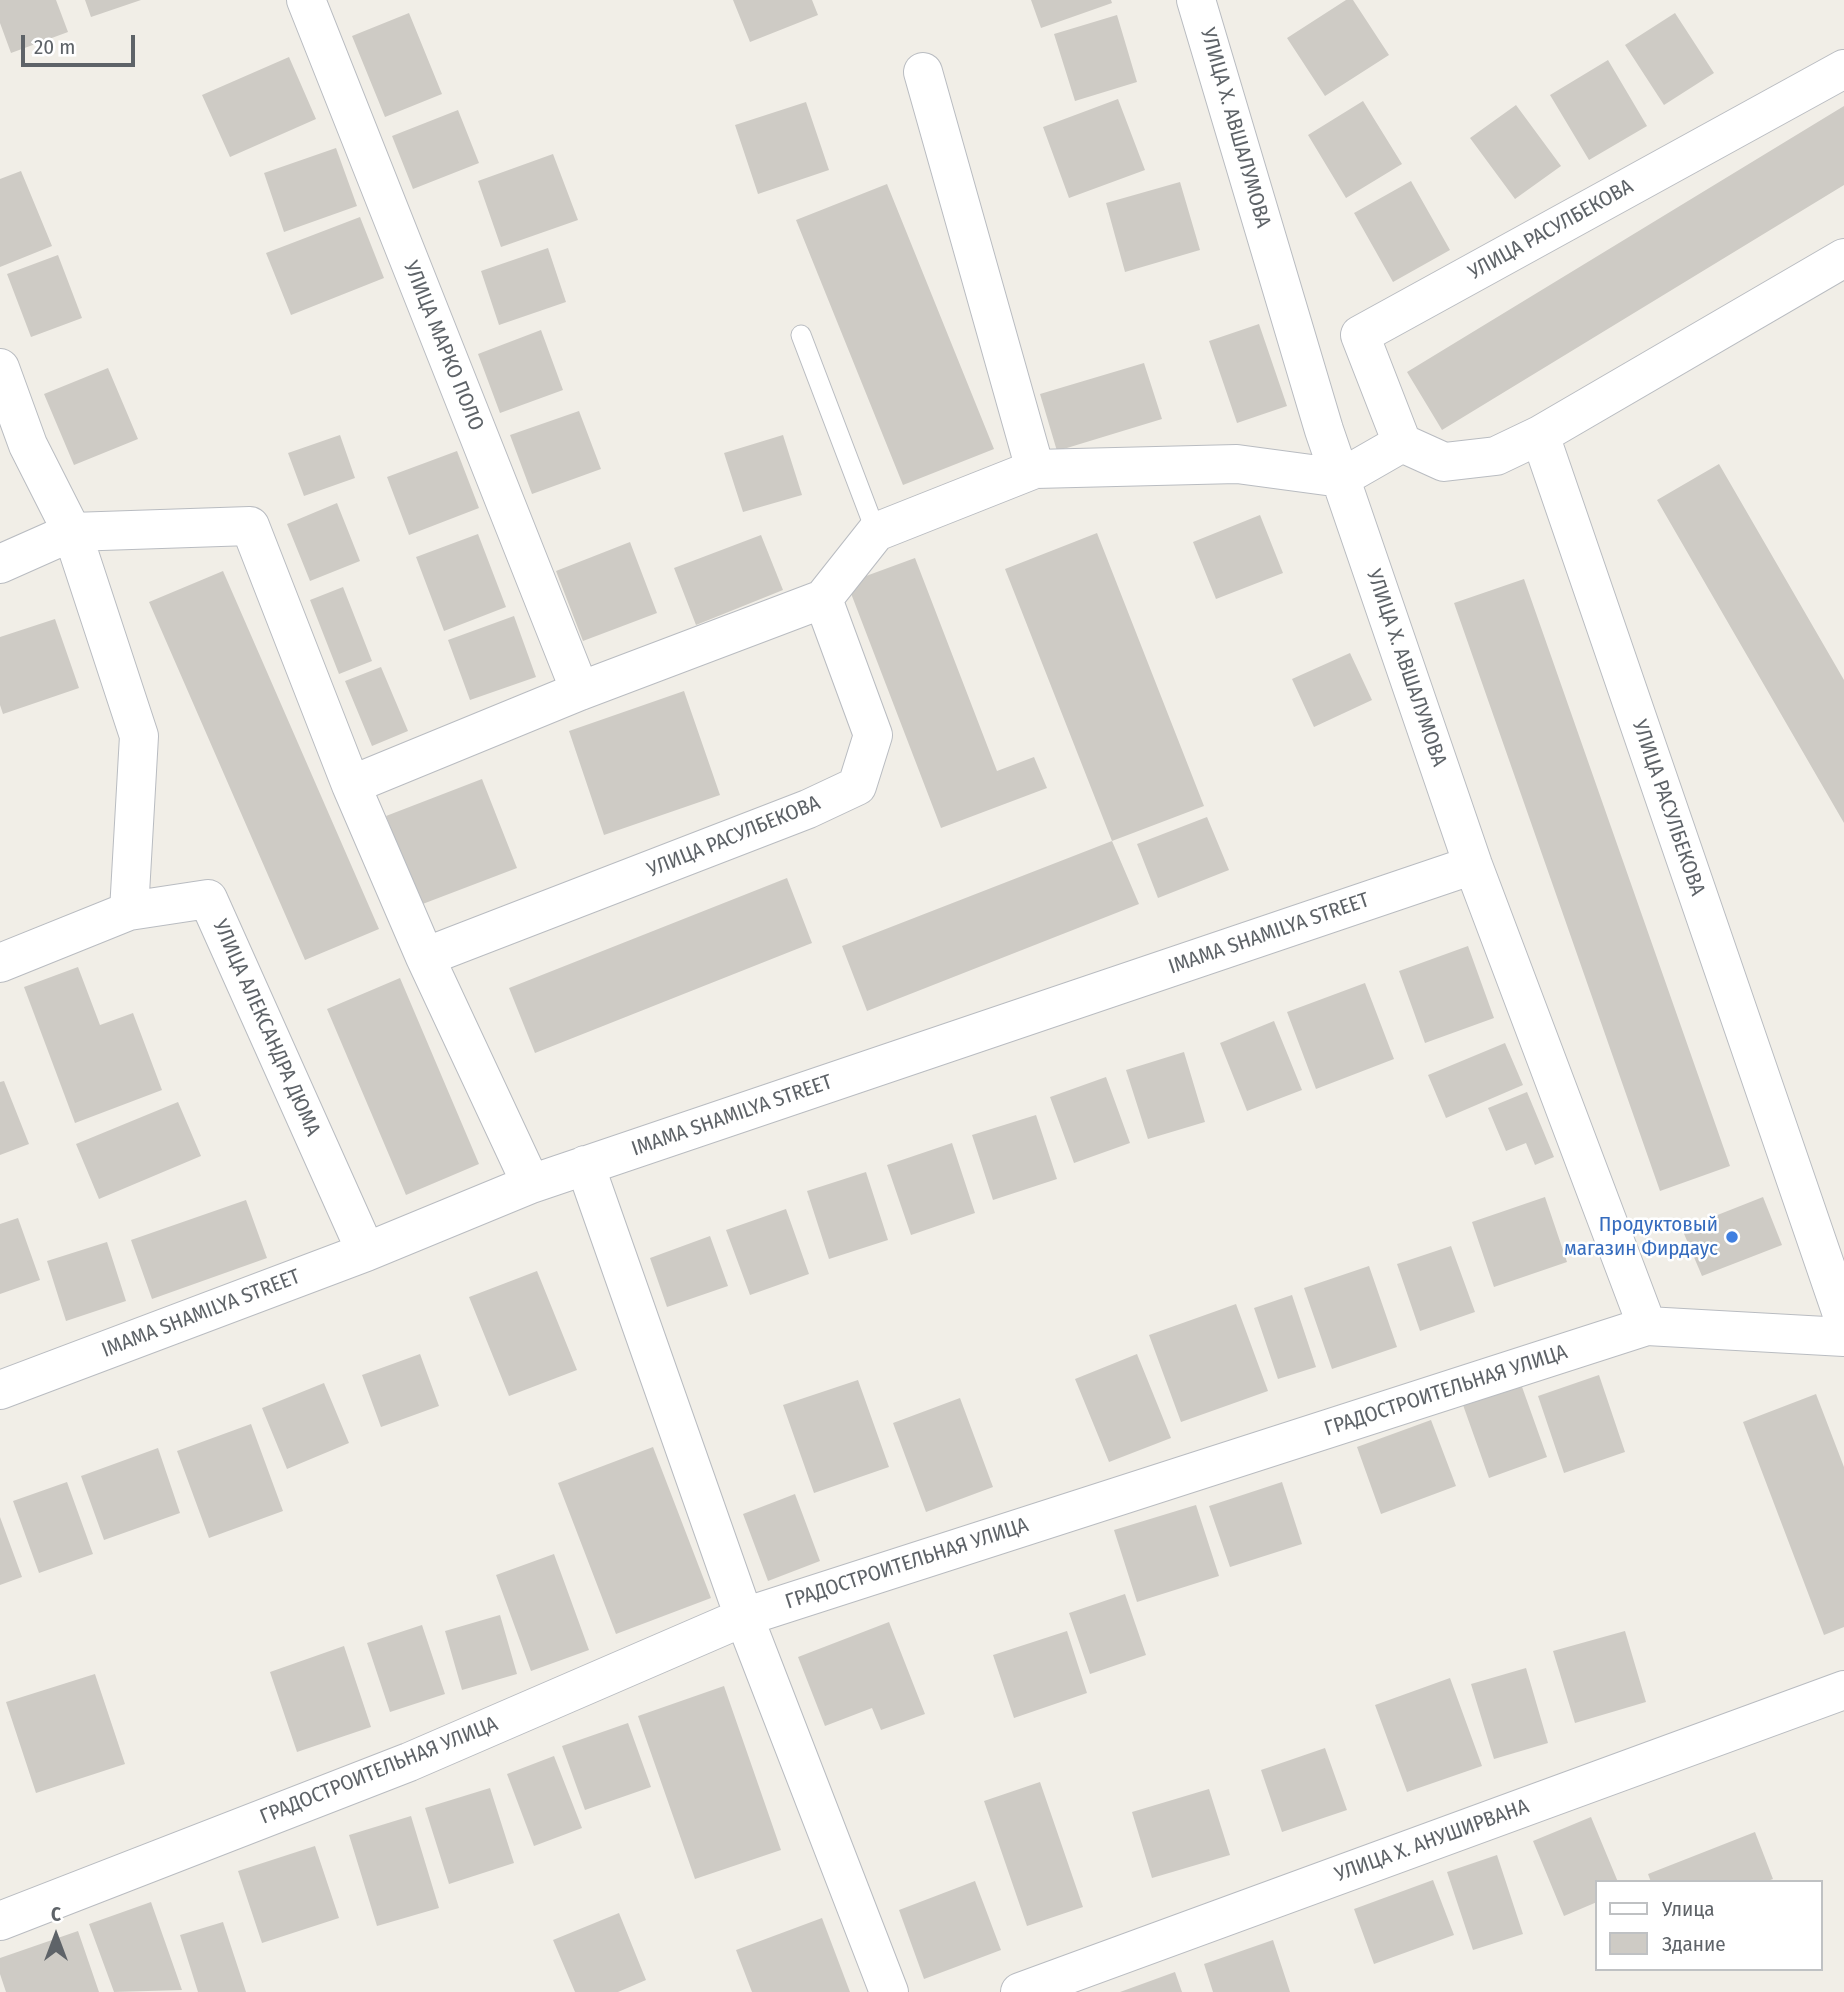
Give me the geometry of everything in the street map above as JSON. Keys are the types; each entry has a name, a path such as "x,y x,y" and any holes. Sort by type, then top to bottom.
{"street":[{"name":"УЛИЦА МАРКО ПОЛО","path":"306,0 580,691"},
{"name":"УЛИЦА Х. АВШАЛУМОВА","path":"1196,0 1324,430 1473,865 1647,1326"},
{"name":"УЛИЦА РАСУЛБЕКОВА","path":"1402,443 1360,335 1844,69"},
{"path":"923,72 1035,469"},
{"path":"351,785 580,691 822,599 876,532 1035,469 1237,464 1341,478 1402,443 1444,461 1496,456 1540,436 1844,258"},
{"path":"0,368 28,445 72,532 139,736 129,912 0,963"},
{"name":"УЛИЦА РАСУЛБЕКОВА","path":"1540,436 1844,1320"},
{"path":"0,564 72,532 250,526 351,785 425,957 531,1184"},
{"name":"УЛИЦА РАСУЛБЕКОВА","path":"425,957 808,809 857,786 873,735 822,599"},
{"name":"IMAMA SHAMILYA STREET","path":"0,1390 366,1252 531,1184 1473,865"},
{"name":"УЛИЦА АЛЕКСАНДРА ДЮМА","path":"129,912 208,899 366,1252"},
{"path":"585,1165 744,1617 889,1992"},
{"name":"ГРАДОСТРОИТЕЛЬНАЯ УЛИЦА","path":"0,1922 409,1762 744,1617 1647,1326 1844,1337"},
{"name":"УЛИЦА Х. АНУШИРВАНА","path":"1020,1992 1844,1690"}],"lane":[{"path":"801,335 876,532"}],"building":[{"path":"0,0 56,0 68,32 11,53 0,23"},
{"path":"85,0 141,0 91,17"},
{"path":"733,0 812,0 818,15 750,42"},
{"path":"1031,0 1111,0 1112,3 1041,28"},
{"path":"1346,0 1353,0 1389,55 1325,96 1287,38"},
{"path":"409,13 442,94 385,117 352,36"},
{"path":"1675,13 1714,73 1664,105 1625,45"},
{"path":"1117,15 1137,82 1075,101 1054,34"},
{"path":"289,57 316,119 230,157 202,95"},
{"path":"1608,60 1647,126 1589,160 1550,95"},
{"path":"1118,99 1145,170 1069,198 1043,127"},
{"path":"1363,101 1402,164 1346,198 1308,135"},
{"path":"806,102 829,170 758,194 735,125"},
{"path":"1516,105 1561,166 1515,199 1470,138"},
{"path":"1844,106 1844,185 1442,430 1407,372"},
{"path":"458,110 479,163 413,189 392,136"},
{"path":"336,148 357,206 284,232 264,173"},
{"path":"553,154 578,220 501,247 478,181"},
{"path":"21,171 52,246 0,267 0,179"},
{"path":"1411,181 1450,250 1393,282 1354,213"},
{"path":"1180,182 1200,250 1125,272 1106,203"},
{"path":"887,184 994,449 903,485 796,220"},
{"path":"360,217 384,278 291,315 266,253"},
{"path":"548,248 566,302 499,325 481,271"},
{"path":"58,255 82,318 31,337 7,274"},
{"path":"1259,324 1287,406 1237,423 1209,341"},
{"path":"541,330 563,390 500,413 478,354"},
{"path":"1144,363 1162,419 1057,451 1040,394"},
{"path":"108,368 138,439 74,465 44,394"},
{"path":"579,411 601,469 532,494 510,435"},
{"path":"340,435 355,478 304,496 288,453"},
{"path":"783,435 802,495 743,512 724,453"},
{"path":"457,451 479,508 409,535 387,477"},
{"path":"1719,464 1844,680 1844,823 1657,500"},
{"path":"337,503 360,561 310,581 287,524"},
{"path":"1260,515 1283,573 1216,599 1193,542"},
{"path":"1097,533 1204,806 1112,841 1005,569"},
{"path":"478,534 506,607 444,631 416,557"},
{"path":"761,535 783,590 696,625 674,568"},
{"path":"630,542 657,613 583,641 556,571"},
{"path":"915,558 997,771 1034,757 1047,788 941,828 847,583"},
{"path":"223,571 379,929 305,960 149,602"},
{"path":"1524,579 1730,1166 1660,1191 1454,603"},
{"path":"343,587 372,661 339,674 310,600"},
{"path":"514,616 536,677 470,700 448,640"},
{"path":"55,619 79,688 3,714 0,705 0,637"},
{"path":"1350,653 1372,700 1314,727 1292,679"},
{"path":"381,667 408,731 372,746 345,681"},
{"path":"684,691 720,795 604,835 569,731"},
{"path":"482,779 517,868 420,905 386,816"},
{"path":"1207,817 1229,870 1158,898 1137,844"},
{"path":"1112,841 1139,904 867,1011 842,946"},
{"path":"787,878 812,943 535,1053 509,988"},
{"path":"1468,946 1494,1018 1425,1043 1399,971"},
{"path":"78,967 100,1025 133,1013 162,1090 75,1123 24,987"},
{"path":"400,978 479,1164 406,1195 327,1009"},
{"path":"1365,983 1394,1059 1316,1089 1287,1012"},
{"path":"1274,1021 1302,1090 1247,1111 1220,1043"},
{"path":"1505,1043 1523,1085 1446,1118 1428,1075"},
{"path":"1184,1052 1205,1122 1148,1139 1126,1070"},
{"path":"1106,1077 1130,1143 1074,1163 1050,1097"},
{"path":"4,1081 29,1144 0,1155 0,1082"},
{"path":"1527,1092 1554,1157 1535,1165 1526,1143 1506,1151 1488,1108"},
{"path":"178,1102 201,1156 99,1199 76,1144"},
{"path":"1036,1115 1057,1179 993,1200 972,1135"},
{"path":"952,1143 975,1213 911,1235 887,1165"},
{"path":"866,1172 888,1240 829,1259 807,1191"},
{"path":"1545,1197 1567,1262 1494,1287 1472,1222"},
{"name":"Продуктовый магазин Фирдаус","path":"1763,1197 1782,1245 1702,1276 1682,1229"},
{"path":"246,1200 267,1258 152,1299 131,1240"},
{"path":"786,1209 809,1274 750,1295 726,1230"},
{"path":"18,1218 40,1280 0,1294 0,1224"},
{"path":"710,1236 728,1286 667,1307 650,1258"},
{"path":"107,1242 126,1301 66,1321 47,1261"},
{"path":"1451,1246 1475,1312 1420,1331 1397,1264"},
{"path":"1369,1266 1397,1347 1332,1369 1304,1288"},
{"path":"537,1271 577,1370 509,1396 469,1297"},
{"path":"1292,1295 1316,1367 1278,1379 1254,1308"},
{"path":"1236,1304 1268,1391 1181,1422 1149,1335"},
{"path":"420,1354 439,1406 381,1427 362,1375"},
{"path":"1137,1354 1171,1438 1109,1462 1075,1379"},
{"path":"1599,1375 1625,1452 1564,1473 1538,1396"},
{"path":"858,1380 889,1467 814,1493 783,1405"},
{"path":"324,1383 349,1443 287,1469 262,1408"},
{"path":"1521,1384 1547,1457 1489,1478 1463,1405"},
{"path":"1816,1394 1844,1467 1844,1627 1824,1635 1743,1422"},
{"path":"960,1398 993,1487 926,1512 893,1423"},
{"path":"1431,1420 1456,1486 1381,1514 1357,1447"},
{"path":"251,1424 283,1511 209,1538 177,1451"},
{"path":"653,1447 711,1598 616,1634 558,1483"},
{"path":"158,1448 180,1513 104,1540 81,1476"},
{"path":"67,1482 93,1554 39,1573 13,1501"},
{"path":"1282,1482 1302,1544 1230,1567 1209,1506"},
{"path":"795,1494 820,1561 768,1581 743,1514"},
{"path":"1196,1505 1219,1576 1137,1602 1114,1530"},
{"path":"0,1517 22,1577 0,1585"},
{"path":"554,1554 589,1650 531,1671 496,1575"},
{"path":"1125,1594 1146,1655 1090,1674 1069,1613"},
{"path":"500,1615 517,1674 462,1690 445,1631"},
{"path":"889,1622 925,1714 881,1730 872,1708 825,1726 798,1657"},
{"path":"422,1625 445,1694 390,1712 367,1643"},
{"path":"1067,1631 1087,1693 1014,1718 993,1655"},
{"path":"1625,1631 1646,1702 1575,1723 1553,1651"},
{"path":"344,1646 371,1727 297,1752 270,1672"},
{"path":"1526,1668 1548,1743 1494,1759 1471,1684"},
{"path":"95,1674 125,1764 36,1793 6,1702"},
{"path":"1450,1678 1482,1766 1407,1792 1375,1705"},
{"path":"724,1686 781,1850 695,1879 638,1716"},
{"path":"628,1723 651,1787 585,1810 562,1746"},
{"path":"1325,1748 1347,1810 1282,1832 1261,1770"},
{"path":"554,1756 582,1828 534,1846 507,1774"},
{"path":"1040,1782 1083,1907 1027,1926 984,1801"},
{"path":"490,1788 514,1863 449,1884 425,1808"},
{"path":"1209,1789 1230,1855 1152,1878 1132,1812"},
{"path":"411,1816 439,1908 377,1926 349,1835"},
{"path":"1591,1817 1617,1880 1596,1880 1596,1902 1564,1916 1533,1841"},
{"path":"1755,1832 1773,1879 1650,1880 1648,1874"},
{"path":"315,1846 339,1918 262,1943 238,1871"},
{"path":"1497,1855 1523,1934 1473,1950 1447,1872"},
{"path":"1433,1880 1454,1935 1374,1964 1354,1909"},
{"path":"975,1881 1001,1950 924,1979 899,1910"},
{"path":"151,1902 182,1990 114,1992 89,1924"},
{"path":"619,1913 646,1980 618,1992 575,1992 553,1940"},
{"path":"822,1918 850,1992 752,1992 736,1950"},
{"path":"223,1922 246,1992 198,1992 180,1935"},
{"path":"78,1931 99,1992 6,1992 0,1974 0,1958"},
{"path":"1273,1940 1290,1992 1213,1992 1204,1964"},
{"path":"1175,1972 1182,1992 1120,1992"}],"place":[{"name":"Продуктовый магазин Фирдаус","path":"1732,1237"}]}
